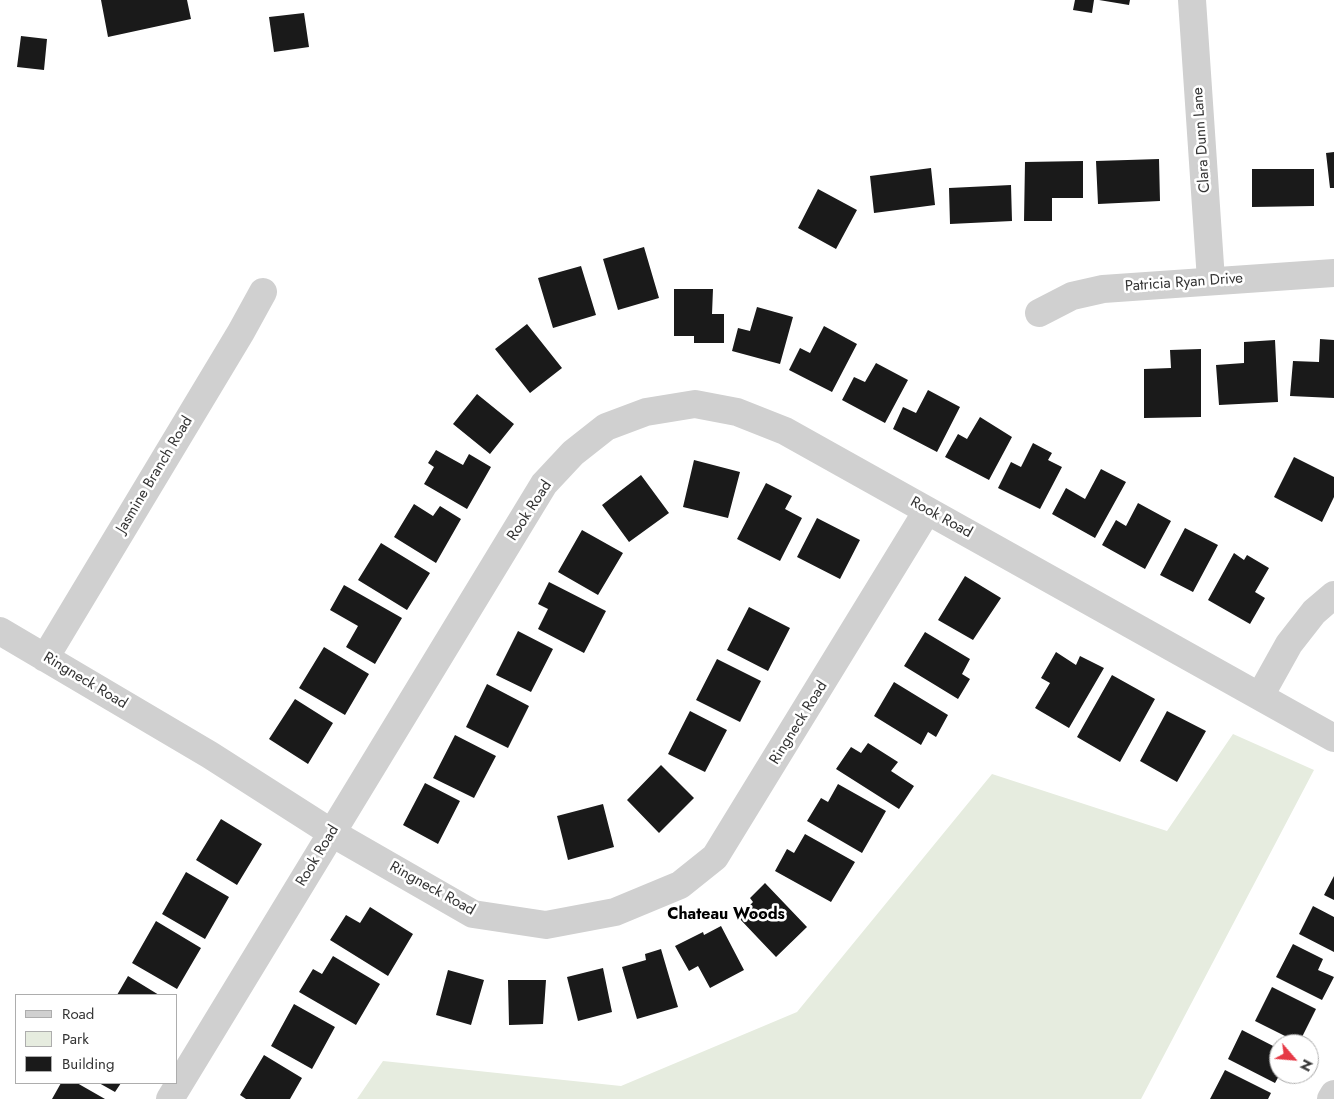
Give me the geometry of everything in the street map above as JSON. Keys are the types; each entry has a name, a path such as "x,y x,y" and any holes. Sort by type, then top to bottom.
{"street":[{"name":"Clara Dunn Lane","path":"1192,0 1211,280"},
{"name":"Patricia Ryan Drive","path":"1040,313 1072,296 1103,289 1211,280 1334,273"},
{"name":"Jasmine Branch Road","path":"45,658 241,332 263,292"},
{"name":"Rook Road","path":"170,1099 544,484 573,452 606,428 646,412 695,404 737,412 785,431 1334,738"},
{"name":"Ringneck Road","path":"0,631 210,755 332,833 473,914 546,925 615,912 680,885 715,857 928,510"},
{"path":"1260,696 1294,638 1314,612 1334,595"},
{"path":"1331,1099 1334,1094"}],"green space":[{"path":"1233,734 1314,770 1141,1099 357,1099 383,1061 621,1086 797,1012 992,774 1167,831"}],"building":[{"path":"101,0 187,0 191,19 108,37"},
{"path":"1075,0 1094,0 1092,13 1073,10"},
{"path":"1099,0 1130,0 1129,5"},
{"path":"304,13 309,47 274,52 269,17"},
{"path":"21,36 47,39 44,70 17,67"},
{"path":"1334,152 1334,188 1330,188 1326,153"},
{"path":"1159,159 1160,201 1098,204 1096,161"},
{"path":"1083,161 1083,198 1052,198 1052,221 1024,221 1025,162"},
{"path":"931,168 935,205 874,213 870,176"},
{"path":"1252,169 1314,169 1314,206 1252,207"},
{"path":"1011,185 1012,221 950,224 949,188"},
{"path":"818,189 857,210 836,249 798,228"},
{"path":"644,247 659,298 618,310 603,259"},
{"path":"581,266 596,315 553,328 538,278"},
{"path":"674,289 713,289 712,314 724,314 724,343 694,343 694,336 674,336"},
{"path":"757,307 793,317 780,364 732,351 738,328 750,331"},
{"path":"527,324 562,368 530,393 495,349"},
{"path":"824,326 857,344 832,392 789,370 800,348 810,353"},
{"path":"1320,339 1334,340 1334,398 1290,396 1293,361 1319,362"},
{"path":"1275,340 1278,402 1219,405 1216,365 1244,363 1244,342"},
{"path":"1201,349 1201,417 1144,418 1144,369 1171,368 1170,350"},
{"path":"876,363 908,380 885,423 842,400 854,377 865,382"},
{"path":"928,390 960,407 937,452 893,429 903,407 916,413"},
{"path":"477,394 514,424 490,454 453,424"},
{"path":"980,417 1012,437 989,480 945,457 958,434 967,439"},
{"path":"1033,443 1052,453 1048,460 1062,467 1040,509 998,488 1011,462 1021,467"},
{"path":"436,450 463,465 469,454 491,467 467,509 424,484 434,467 428,463"},
{"path":"1294,457 1334,477 1334,497 1322,522 1274,497"},
{"path":"694,460 740,472 728,518 683,507"},
{"path":"1101,469 1126,482 1095,538 1052,514 1066,488 1085,499"},
{"path":"641,475 669,513 629,542 602,505"},
{"path":"766,483 792,496 785,509 802,518 780,561 737,539"},
{"path":"1138,503 1171,521 1145,569 1102,545 1116,520 1126,526"},
{"path":"414,504 433,516 440,506 461,519 436,563 394,537"},
{"path":"817,518 860,540 840,579 797,557"},
{"path":"1185,528 1218,545 1193,592 1160,575"},
{"path":"582,530 623,553 598,595 558,572"},
{"path":"381,543 430,573 407,610 358,580"},
{"path":"1234,553 1244,560 1247,555 1269,568 1255,592 1265,598 1250,624 1208,600"},
{"path":"965,576 1001,598 973,640 938,620"},
{"path":"549,582 606,611 584,653 538,629 548,609 538,604"},
{"path":"344,585 402,618 375,664 346,647 358,626 330,610"},
{"path":"749,607 790,628 768,671 727,650"},
{"path":"518,631 553,649 531,692 496,675"},
{"path":"925,632 970,659 962,674 970,679 958,699 904,666"},
{"path":"324,647 369,674 345,715 299,688"},
{"path":"1056,652 1076,665 1080,656 1104,668 1069,728 1035,708 1050,683 1041,678"},
{"path":"717,659 761,681 740,722 696,700"},
{"path":"1112,675 1155,699 1120,762 1077,737"},
{"path":"894,682 948,715 936,737 928,732 921,745 874,716"},
{"path":"487,684 529,706 508,748 466,727"},
{"path":"295,699 333,723 308,764 269,739"},
{"path":"690,711 727,730 705,772 668,754"},
{"path":"1167,711 1206,731 1177,782 1140,761"},
{"path":"455,735 496,756 474,798 433,778"},
{"path":"868,743 898,762 891,771 914,786 899,809 836,769 851,747 861,753"},
{"path":"661,765 694,798 659,833 627,800"},
{"path":"425,783 460,801 438,844 403,825"},
{"path":"838,784 886,811 862,853 807,821 821,798 828,802"},
{"path":"603,804 614,847 568,860 557,816"},
{"path":"221,819 262,844 237,885 196,860"},
{"path":"805,834 855,862 831,902 775,871 787,849 794,853"},
{"path":"186,872 229,897 205,939 162,914"},
{"path":"1334,876 1334,900 1324,895"},
{"path":"765,883 807,927 776,957 738,917 753,902 750,898"},
{"path":"1313,906 1334,917 1334,952 1299,934"},
{"path":"370,907 413,934 388,976 330,940 346,915 360,923"},
{"path":"156,921 201,948 177,989 132,963"},
{"path":"721,926 744,970 710,988 698,966 689,971 675,946 703,932 704,935"},
{"path":"1293,944 1323,959 1318,970 1334,977 1322,1000 1276,977"},
{"path":"661,949 678,1007 637,1019 622,967 646,960 645,954"},
{"path":"333,956 380,984 356,1025 299,992 313,969 322,974"},
{"path":"603,968 612,1012 578,1021 567,977"},
{"path":"448,970 484,980 471,1025 436,1015"},
{"path":"128,976 157,994 118,994"},
{"path":"508,980 546,980 543,1024 509,1025"},
{"path":"1272,987 1316,1009 1304,1034 1281,1034 1255,1021"},
{"path":"294,1004 335,1027 312,1069 271,1046"},
{"path":"1242,1030 1269,1044 1269,1080 1228,1059"},
{"path":"264,1055 302,1078 290,1099 246,1099 240,1095"},
{"path":"1225,1070 1271,1093 1268,1099 1210,1099"},
{"path":"60,1084 79,1084 105,1099 52,1099"},
{"path":"101,1084 120,1084 115,1092"}],"district":[{"name":"Chateau Woods","path":"726,915"}]}
